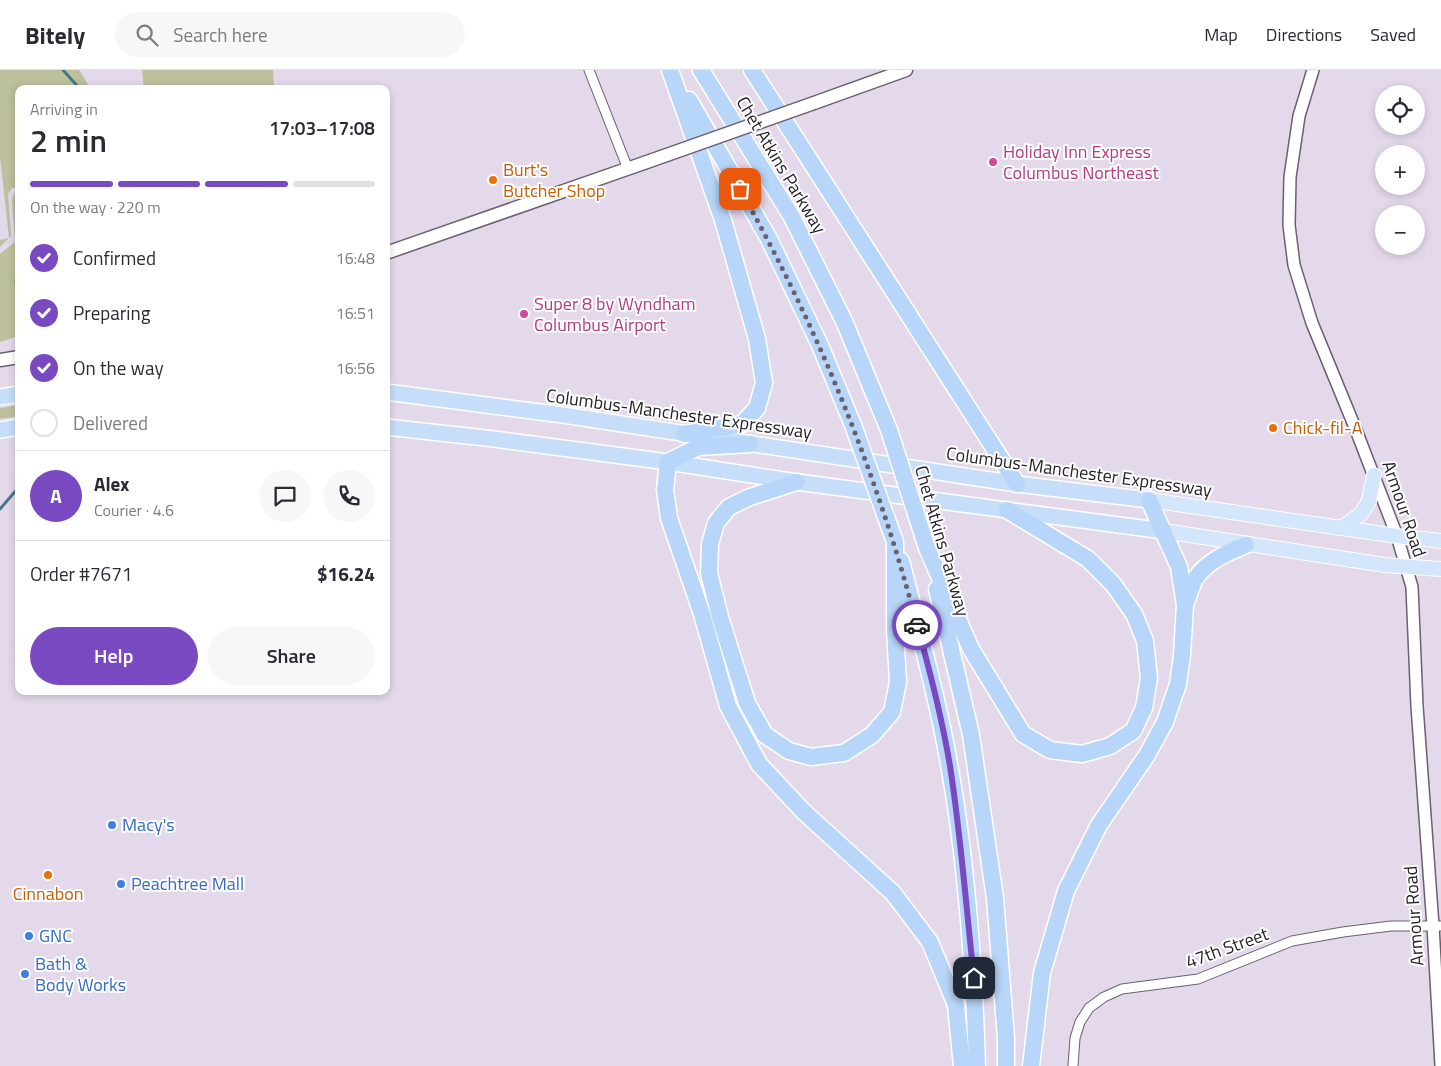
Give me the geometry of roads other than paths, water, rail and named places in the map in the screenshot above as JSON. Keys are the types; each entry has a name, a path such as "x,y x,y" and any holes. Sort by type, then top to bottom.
{"highway":[{"path":"671,70 769,240 819,343 853,425 895,542 930,672 949,764 961,846 975,997 977,1066"},
{"path":"671,70 723,220 757,339 764,383 757,408 742,424 684,434"},
{"name":"Chet Atkins Parkway","path":"701,70 792,217 844,321 889,430 927,548 971,735 995,898 1006,1038 1006,1066"},
{"path":"752,70 1017,484"},
{"name":"Columbus-Manchester Expressway","path":"390,393 563,415 1017,484 1149,500"},
{"path":"0,397 15,395"},
{"path":"390,427 668,462 797,482 1164,531"},
{"path":"0,430 15,428"},
{"path":"668,462 698,447 750,444"},
{"path":"668,462 665,490 670,518 702,614 728,706 759,764 804,812 893,893 930,942 956,1004 962,1066"},
{"path":"797,482 750,497 729,507 716,523 710,544 710,573 720,618 747,703 765,735 789,751 812,757 844,753 872,735 892,712 898,682 895,542"},
{"path":"1032,1066 1042,973 1066,891 1099,825 1147,755 1165,722 1178,684 1185,605 1178,567 1149,500"},
{"path":"927,548 971,649 1023,734 1050,750 1082,754 1110,746 1133,731 1144,708 1149,678 1145,641 1134,614 1113,584 1088,560 1007,510"},
{"path":"1185,605 1195,580 1208,564 1246,545"}],"main road":[{"path":"390,252 906,70"},
{"path":"1341,528 1361,514 1369,500 1374,475"},
{"name":"Columbus-Manchester Expressway","path":"1149,500 1441,541"},
{"path":"1164,531 1246,545 1406,567 1441,569"}],"street":[{"path":"589,70 628,168"},
{"name":"Armour Road","path":"1313,70 1299,116 1290,177 1289,225 1294,265 1312,323 1398,536 1412,587 1417,706 1437,926 1441,1065"},
{"name":"47th Street","path":"1073,1066 1075,1038 1084,1015 1089,1008 1104,997 1122,989 1198,979 1292,941 1391,926 1437,926"}],"waterway":[{"path":"63,70 76,85"},
{"path":"0,509 15,492"}],"place":[{"name":"Holiday Inn Express Columbus Northeast","path":"993,162"},
{"name":"Burt's Butcher Shop","path":"493,180"},
{"name":"Super 8 by Wyndham Columbus Airport","path":"524,314"},
{"name":"Chick-fil-A","path":"1273,428"},
{"name":"Macy's","path":"112,825"},
{"name":"Cinnabon","path":"48,875"},
{"name":"Peachtree Mall","path":"121,884"},
{"name":"GNC","path":"29,936"},
{"name":"Bath & Body Works","path":"25,974"}]}
